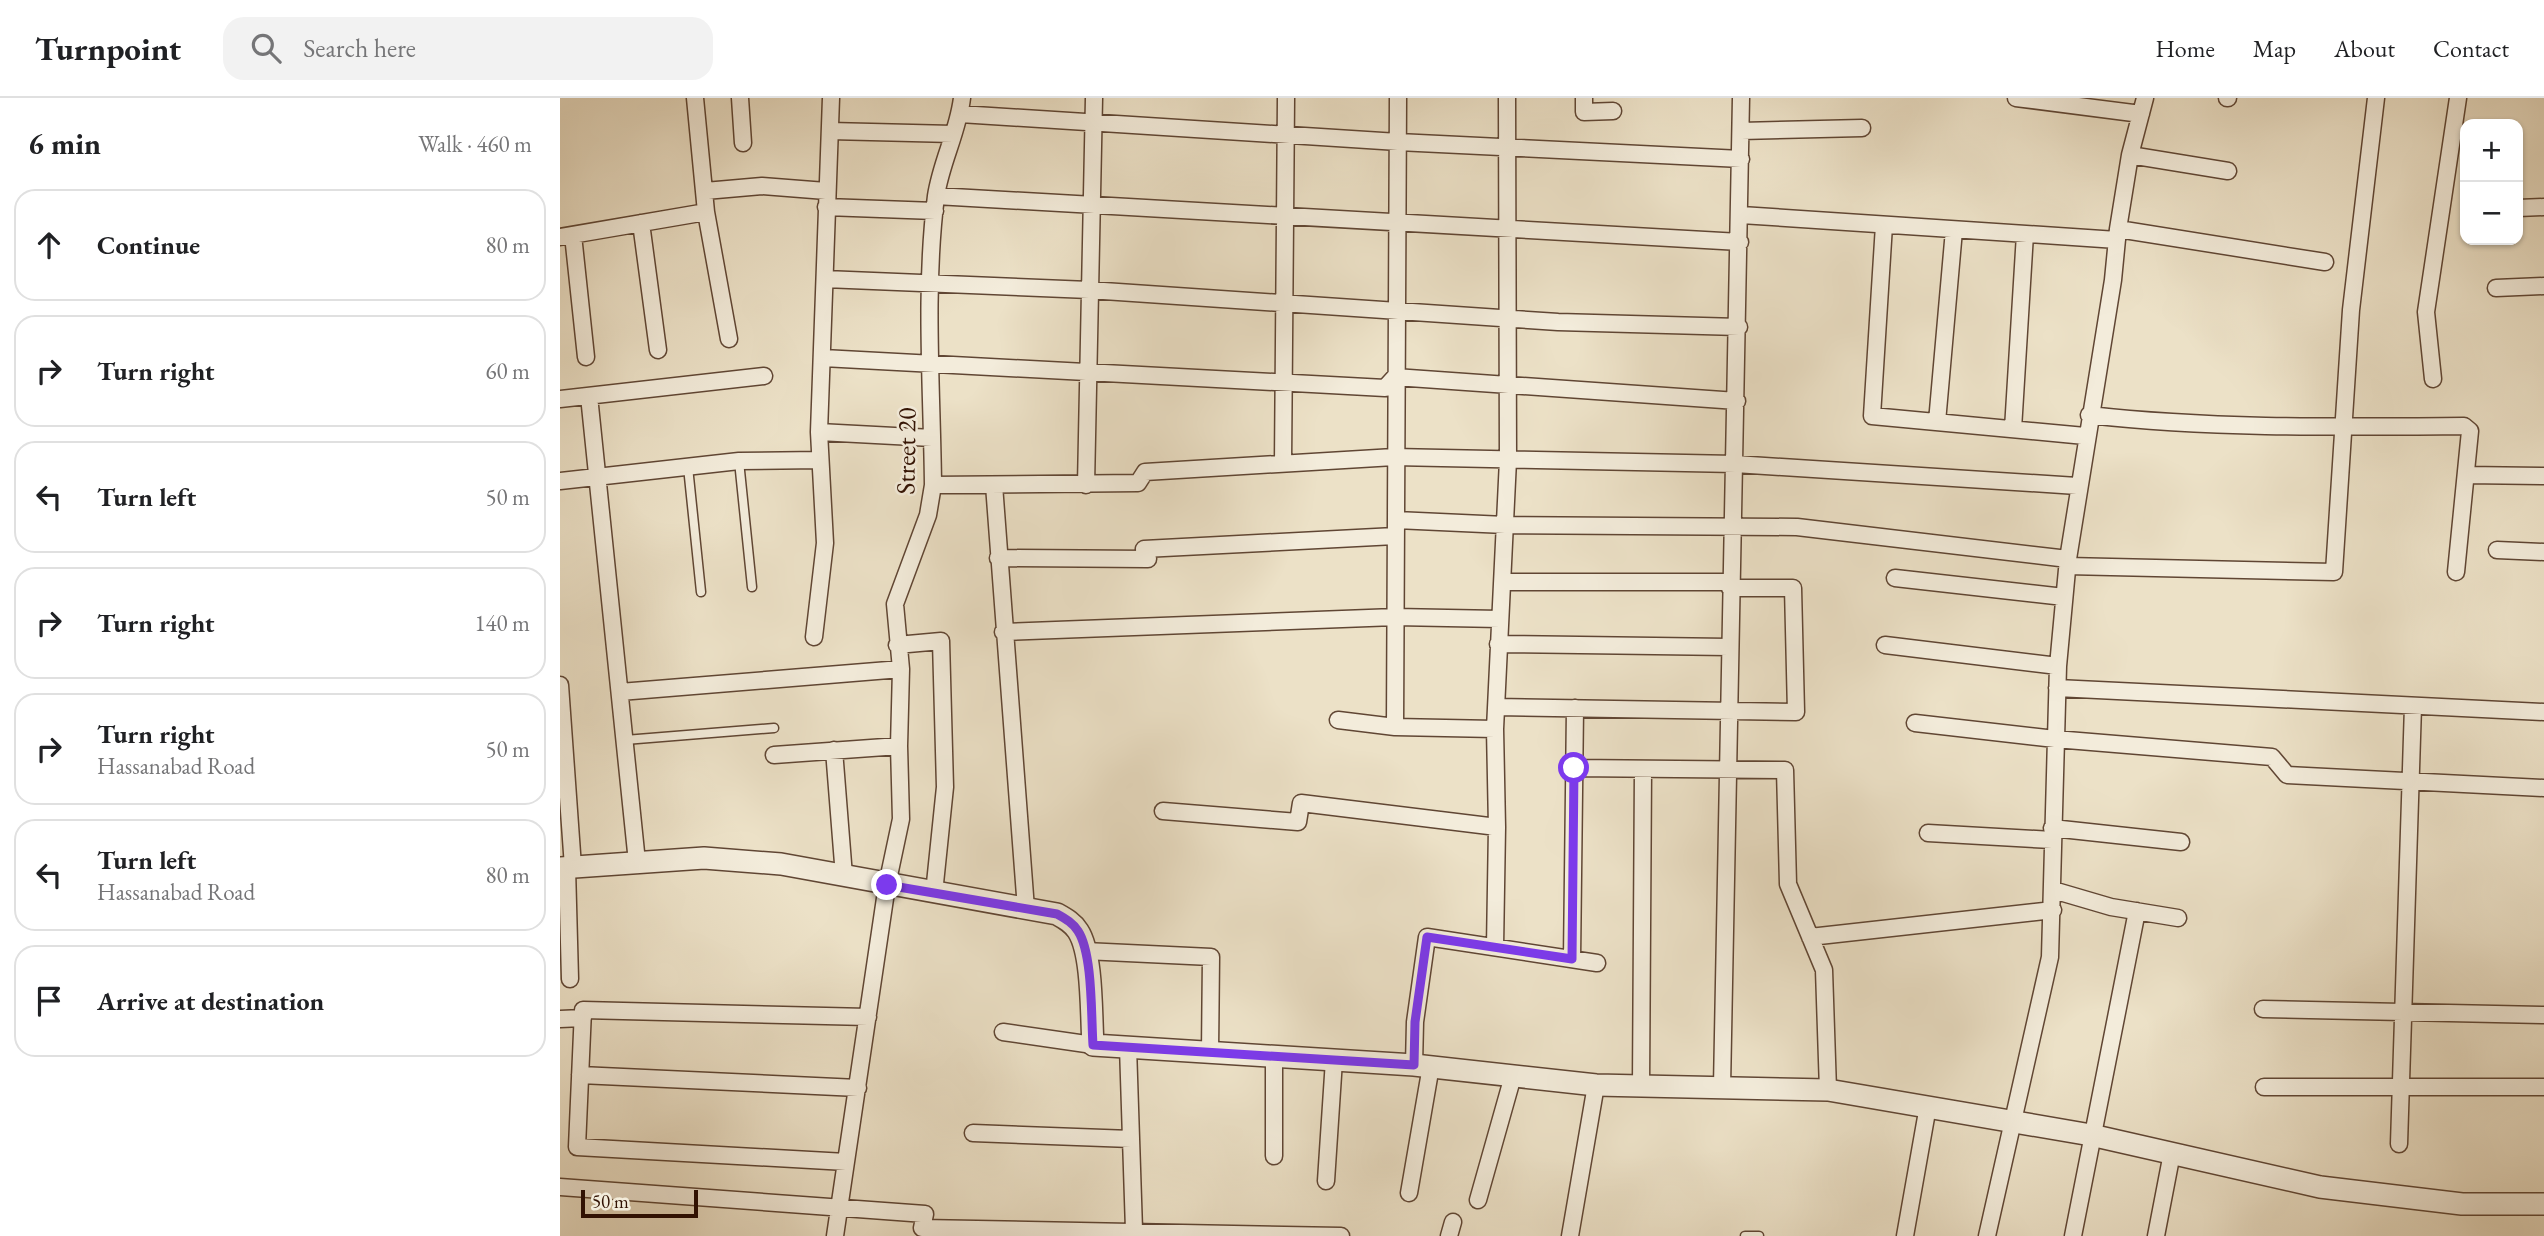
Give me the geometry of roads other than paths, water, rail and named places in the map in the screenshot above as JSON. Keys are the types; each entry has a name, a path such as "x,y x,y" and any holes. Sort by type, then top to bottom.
{"street":[{"path":"695,98 706,212 729,339"},
{"path":"740,98 743,143"},
{"path":"814,637 825,543 819,432 831,98"},
{"path":"1086,485 1094,98"},
{"path":"1283,463 1286,98"},
{"path":"1395,727 1394,457 1398,98"},
{"path":"1495,947 1495,729 1508,460 1507,98"},
{"path":"1584,98 1584,111 1613,111"},
{"path":"1722,1087 1730,585 1739,327 1741,98"},
{"path":"2017,98 2141,114"},
{"path":"1987,1236 2050,957 2057,688 2064,597 2077,486 2113,280 2117,234 2130,155 2145,98"},
{"path":"998,558 1147,559 1144,550 1395,528 1505,525 1732,526 1797,527 2068,563 2334,572 2351,310 2376,98"},
{"path":"2433,379 2426,312 2458,98"},
{"path":"961,106 1093,121 1286,135 1741,159"},
{"name":"Street 20","path":"835,1236 887,885 901,819 901,669 895,604 928,515 933,485 931,284 935,204 961,106"},
{"path":"1741,131 1862,128"},
{"path":"830,131 953,134"},
{"path":"2130,155 2228,171"},
{"path":"705,191 762,186 826,199 935,204 1090,206 1740,242"},
{"path":"2523,208 2544,207"},
{"path":"586,357 567,236 706,212"},
{"path":"1741,215 2025,234 2117,234 2326,262"},
{"path":"641,223 658,350"},
{"path":"1884,225 1872,416 2085,436"},
{"path":"1937,422 1954,230"},
{"path":"2013,429 2025,234"},
{"path":"825,279 1089,290 1509,316 1558,322 1739,327"},
{"path":"2496,288 2544,286"},
{"path":"823,358 1385,388 1395,377"},
{"path":"560,399 764,376"},
{"path":"1395,377 1737,401"},
{"path":"589,396 637,862"},
{"path":"2089,415 2133,420 2344,427 2464,426 2470,431 2456,572"},
{"path":"819,432 932,438"},
{"path":"933,485 1138,483 1145,472 1394,457 1735,464 2077,486"},
{"path":"560,481 739,461 820,460"},
{"path":"2466,475 2544,476"},
{"path":"994,485 1026,909"},
{"path":"2497,550 2544,552"},
{"path":"1895,578 2064,597"},
{"path":"1496,707 1796,712 1793,588 1502,582"},
{"path":"1003,632 1395,617 1500,619"},
{"path":"897,645 941,641 945,787 933,893"},
{"path":"1498,644 1729,647"},
{"path":"1885,646 2058,666"},
{"path":"620,692 901,669"},
{"path":"560,685 570,979"},
{"path":"2057,688 2544,712"},
{"path":"2399,1144 2413,706"},
{"path":"1572,959 1575,708"},
{"path":"1338,720 1395,727 1495,729"},
{"path":"1914,723 2056,739 2272,757 2287,775 2544,788"},
{"path":"774,755 899,746"},
{"path":"835,750 844,876"},
{"path":"1574,768 1786,770 1788,884 1824,970 1828,1090"},
{"path":"1641,1086 1643,769"},
{"path":"1163,811 1298,822 1301,803 1497,827"},
{"path":"1928,833 2052,834 2180,842"},
{"path":"567,868 704,858 781,864 1057,914 1071,922 1080,934 1085,951 1093,1045"},
{"path":"2053,890 2137,911 2179,918"},
{"path":"1810,937 2053,910"},
{"path":"2073,1236 2137,911"},
{"path":"1409,1193 1423,1065 1415,1022 1427,937 1597,963"},
{"path":"1085,951 1211,957 1210,1052"},
{"path":"2263,1009 2544,1015"},
{"path":"577,1147 583,1010 868,1017"},
{"path":"560,1019 583,1018"},
{"path":"1003,1032 1093,1045 1423,1065 1596,1085 1828,1090 2091,1135 2320,1187 2462,1203 2544,1205"},
{"path":"1128,1047 1134,1230"},
{"path":"1274,1056 1274,1156"},
{"path":"1326,1181 1334,1060"},
{"path":"580,1075 858,1088"},
{"path":"1478,1200 1513,1076"},
{"path":"1570,1236 1596,1085"},
{"path":"2264,1087 2544,1087"},
{"path":"1905,1236 1928,1106"},
{"path":"973,1133 1131,1139"},
{"path":"560,1146 846,1163"},
{"path":"2156,1236 2172,1153"},
{"path":"560,1187 925,1214 922,1228 961,1232 1134,1230 1341,1236"}],"lane":[{"path":"739,461 752,587"},
{"path":"688,467 701,592"},
{"path":"625,740 774,728"},
{"path":"1745,1236 1759,1236"}]}
